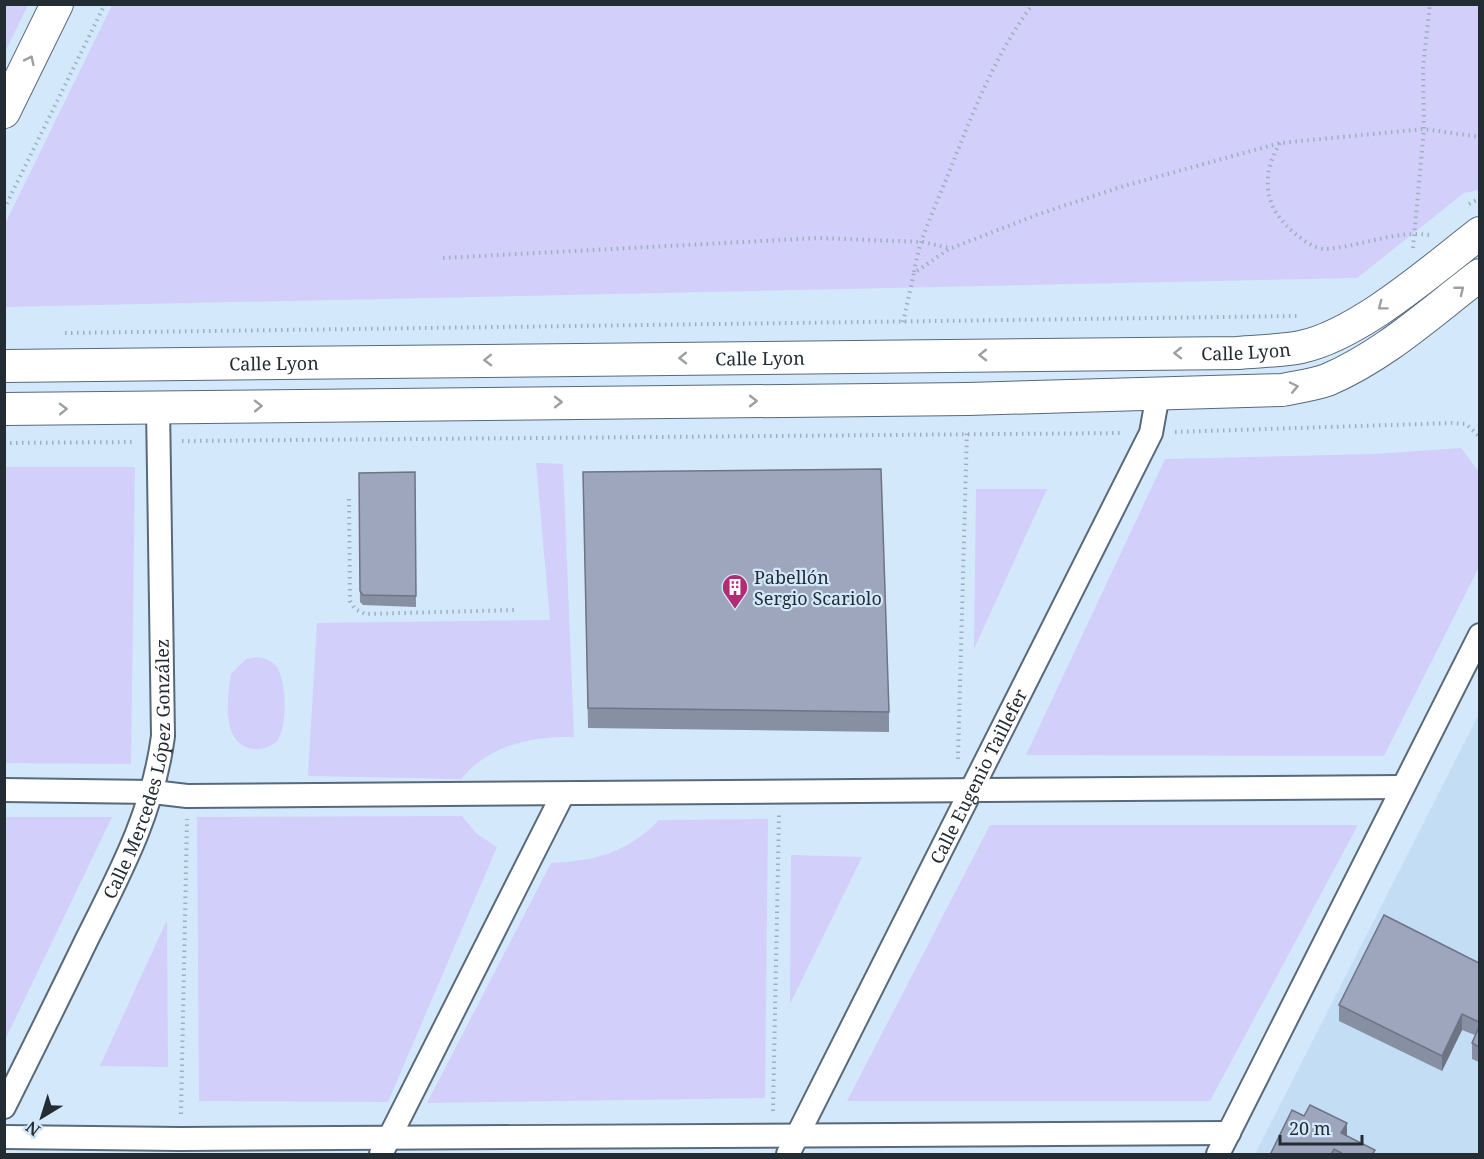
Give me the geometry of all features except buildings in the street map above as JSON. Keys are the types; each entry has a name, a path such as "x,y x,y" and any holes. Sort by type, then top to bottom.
{"street":[{"path":"4,112 57,4"},
{"name":"Calle Lyon","path":"4,366 1237,353 1302,346 1364,319 1474,237"},
{"path":"4,409 968,399 1281,390 1325,381 1389,344 1479,275"},
{"name":"Calle Eugenio Taillefer","path":"792,1145 963,792 1151,433 1158,394"},
{"name":"Calle Mercedes López González","path":"4,1107 134,845 153,792 164,736 158,407"},
{"path":"1218,1155 1479,635"},
{"path":"4,790 153,792 187,796 1401,787"},
{"path":"385,1146 563,794"},
{"path":"4,1137 180,1139 385,1146 773,1135 792,1145 1229,1133"}],"path":[{"path":"4,209 105,4"},
{"path":"900,356 904,320 922,242 995,64 1020,21 1033,4"},
{"path":"1413,248 1424,129 1423,67 1430,4"},
{"path":"914,273 949,249 1124,186 1280,143 1424,129 1479,137"},
{"path":"1280,143 1270,158 1266,176 1267,193 1273,210 1286,227 1303,240 1323,249 1414,232 1474,237"},
{"path":"443,258 818,238 922,242 949,249"},
{"path":"63,333 1304,315"},
{"path":"969,355 970,319"},
{"path":"963,792 968,399"},
{"path":"4,443 967,432 1151,433 1451,423 1466,424 1479,436"},
{"path":"349,499 350,601 356,609 365,614 514,610"},
{"path":"773,1135 780,793"},
{"path":"180,1139 187,796"}],"shaded area":[{"path":"4,5 28,5 5,52"},
{"path":"112,5 1479,5 1479,190 1464,193 1357,278 5,307 5,224"},
{"path":"1461,448 1479,472 1479,567 1384,756 1026,755 1165,459 1374,454"},
{"path":"536,463 563,464 574,737 542,738 512,745 484,758 461,779 308,776 317,623 550,620"},
{"path":"5,467 135,467 131,764 5,763"},
{"path":"976,489 1047,489 974,649"},
{"path":"256,657 272,662 276,666 280,673 285,704 280,736 276,742 263,749 243,746 236,739 231,730 228,707 231,674 246,659"},
{"path":"1479,714 1479,1154 1255,1154"},
{"path":"462,816 477,834 497,847 388,1102 199,1101 197,817"},
{"path":"4,817 112,817 5,1040"},
{"path":"768,819 765,1098 427,1103 551,863 582,860 623,848 659,820"},
{"path":"990,825 1358,825 1210,1101 847,1101"},
{"path":"791,855 862,857 790,1004"},
{"path":"167,920 168,1067 100,1066"}],"place":[{"name":"Pabellón Sergio Scariolo","path":"735,610"}]}
